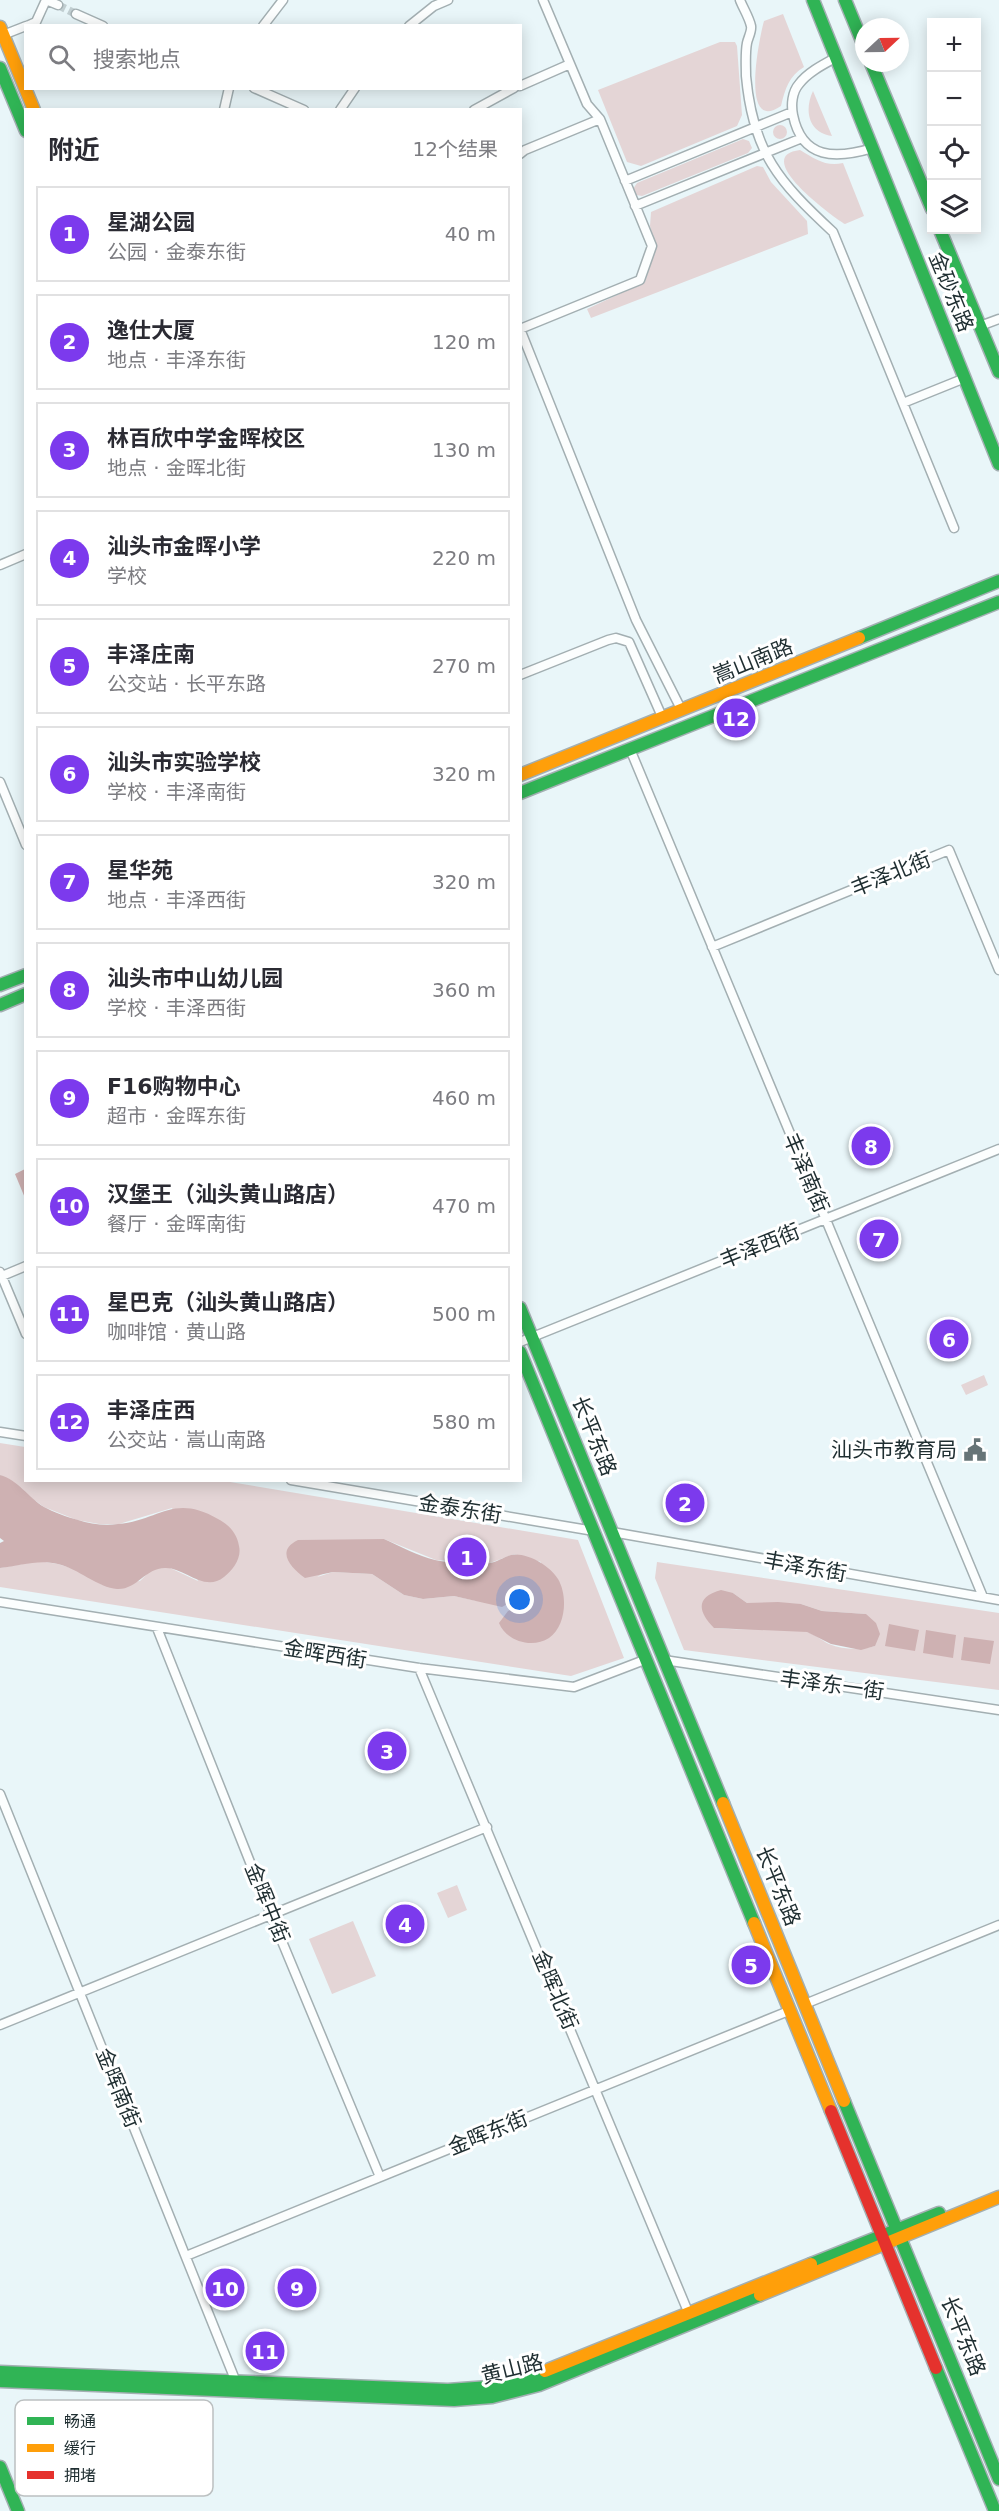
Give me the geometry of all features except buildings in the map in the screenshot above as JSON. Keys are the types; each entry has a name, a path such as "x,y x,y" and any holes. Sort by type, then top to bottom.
{"street":[{"path":"31,24 36,22 46,0 58,5"},
{"path":"265,24 283,0"},
{"path":"412,24 434,6 448,0"},
{"path":"522,329 640,280 652,246 600,119 587,104 543,0"},
{"path":"740,0 751,27 747,43 746,74 756,127 765,153 777,175 796,198 833,232 954,528"},
{"name":"金砂东路","path":"813,0 999,464"},
{"path":"845,0 855,24"},
{"path":"76,14 98,24"},
{"path":"24,26 2,31 24,85"},
{"path":"837,57 819,67 798,85 791,105 795,127 807,146 822,153 849,155 873,148"},
{"path":"522,85 570,64"},
{"path":"0,68 24,126"},
{"path":"875,72 927,197"},
{"path":"26,90 33,108"},
{"path":"224,108 229,90"},
{"path":"259,90 299,108"},
{"path":"340,108 354,90"},
{"path":"478,108 510,90"},
{"path":"625,181 792,112"},
{"path":"522,152 600,119"},
{"path":"635,206 802,138"},
{"name":"金砂东路","path":"942,234 999,372"},
{"path":"980,326 999,319"},
{"path":"522,332 636,621 682,711"},
{"path":"903,403 965,378"},
{"path":"0,565 24,556"},
{"name":"嵩山南路","path":"522,774 999,581"},
{"name":"嵩山南路","path":"522,792 999,602"},
{"path":"522,674 608,640 623,639 629,642 663,719"},
{"name":"丰泽南街","path":"630,750 983,1597"},
{"path":"0,782 24,840"},
{"name":"丰泽北街","path":"712,948 949,850 999,970"},
{"path":"0,985 24,976"},
{"path":"0,1005 24,995"},
{"name":"丰泽西街","path":"522,1341 999,1149"},
{"path":"24,1267 1,1274 24,1329"},
{"name":"长平东路","path":"522,1313 901,2234 999,2479"},
{"name":"长平东路","path":"522,1357 995,2511"},
{"path":"0,1432 24,1436"},
{"name":"金泰东街","path":"302,1482 594,1531"},
{"path":"343,1482 346,1490"},
{"name":"丰泽东街","path":"612,1532 999,1600"},
{"name":"金晖西街","path":"0,1602 419,1668 574,1687 647,1659"},
{"name":"金晖中街","path":"158,1628 271,1915 380,2177"},
{"name":"丰泽东一街","path":"664,1660 999,1710"},
{"name":"金晖北街","path":"419,1668 689,2314"},
{"name":"金晖南街","path":"0,1794 236,2382"},
{"path":"0,2025 487,1827"},
{"path":"805,2004 999,1925"},
{"name":"金晖东街","path":"186,2256 791,2010"},
{"name":"黄山路","path":"901,2234 999,2189"},
{"name":"黄山路","path":"3,2376 448,2390 489,2388 533,2376 689,2314 999,2197"},
{"name":"黄山路","path":"3,2376 454,2400 492,2397 539,2385 885,2240"},
{"path":"0,2394 3,2376"},
{"path":"0,2467 18,2511"}],"shaded area":[{"path":"783,14 804,67 788,84 781,106 768,111 760,107 756,96 755,80 759,44 764,21"},
{"path":"720,42 735,42 737,46 742,115 737,126 641,166 627,162 598,90"},
{"path":"813,91 832,136 818,130 810,120 809,106"},
{"path":"780,125 785,127 787,132 785,137 780,139 775,137 773,132 775,127"},
{"path":"743,139 749,141 752,148 748,153 642,196 636,195 633,189 637,183"},
{"path":"800,150 826,163 843,163 864,216 845,224 825,210 799,186 789,174 784,163 787,155"},
{"path":"757,166 763,167 771,182 807,221 808,234 591,318 587,309 645,282 656,247 650,226 651,212"},
{"path":"24,1170 24,1196 15,1174"},
{"path":"984,1375 988,1385 966,1395 961,1385"},
{"path":"0,1443 24,1447 24,1482 230,1482 578,1540 624,1658 571,1676 0,1587 0,1568 39,1561 74,1569 103,1585 140,1581 152,1569 168,1567 198,1581 172,1508 119,1524 99,1524 77,1520 44,1507 0,1475","holes":["384,1539 436,1560 490,1563 514,1554 541,1562 515,1640 522,1605 518,1598 477,1601 454,1596 423,1599 404,1595 372,1574 333,1572 317,1577"]},
{"path":"0,1475 12,1480 44,1507 93,1524 113,1525 132,1522 177,1508 189,1508 202,1512 222,1521 232,1530 240,1550 238,1559 231,1571 217,1581 202,1581 179,1571 165,1568 152,1571 130,1586 117,1589 103,1585 65,1566 51,1563 0,1568 0,1543 4,1541 0,1538"},
{"path":"384,1539 422,1556 440,1561 485,1564 517,1555 538,1561 554,1574 561,1586 564,1610 559,1626 555,1633 542,1641 528,1643 520,1641 507,1634 499,1623 508,1611 522,1605 518,1598 502,1607 454,1596 423,1599 404,1595 372,1574 333,1572 305,1578 291,1564 286,1554 291,1544 298,1540"},
{"path":"657,1562 999,1613 999,1690 684,1650 655,1578","holes":["733,1593 747,1603 801,1604 822,1611 866,1614 875,1646 858,1649 841,1647 829,1644 804,1631 714,1628"]},
{"path":"721,1590 733,1593 747,1603 801,1604 822,1611 866,1614 876,1623 880,1634 875,1646 861,1650 831,1644 807,1632 714,1628 702,1611 702,1606 707,1597"},
{"path":"889,1624 919,1630 915,1651 885,1646"},
{"path":"926,1630 956,1635 953,1658 923,1653"},
{"path":"964,1637 994,1641 990,1664 961,1660"},
{"path":"457,1885 467,1910 448,1918 437,1893"},
{"path":"406,1906 417,1931 397,1939 387,1914"},
{"path":"353,1921 376,1976 332,1994 309,1939"}],"tunnel":[{"path":"58,5 76,14"}],"traffic: fast":[{"path":"813,0 999,464"},
{"path":"845,0 855,24"},
{"path":"0,68 24,126"},
{"path":"875,72 927,197"},
{"path":"942,234 999,372"},
{"path":"859,638 999,581"},
{"path":"522,792 999,602"},
{"path":"0,985 24,976"},
{"path":"0,1005 24,995"},
{"path":"522,1313 723,1803"},
{"path":"522,1357 754,1923"},
{"path":"844,2101 999,2479"},
{"path":"811,2264 939,2213"},
{"path":"0,2381 454,2400 492,2397 539,2385 760,2295"},
{"path":"936,2368 995,2511"},
{"path":"0,2372 448,2390 489,2387 545,2371"},
{"path":"0,2467 18,2511"}],"traffic: slow":[{"path":"0,27 24,86"},
{"path":"26,90 33,108"},
{"path":"522,774 859,638"},
{"path":"723,1803 844,2101"},
{"path":"754,1923 831,2111"},
{"path":"760,2295 999,2197"},
{"path":"545,2371 811,2264"}],"traffic: jam":[{"path":"831,2111 936,2368"}],"place":[{"name":"丰泽庄西","path":"736,718"},
{"name":"汕头市中山幼儿园","path":"871,1146"},
{"name":"星华苑","path":"879,1239"},
{"name":"汕头市实验学校","path":"949,1339"},
{"name":"汕头市教育局","path":"975,1450"},
{"name":"逸仕大厦","path":"685,1503"},
{"name":"星湖公园","path":"467,1557"},
{"name":"林百欣中学金晖校区","path":"387,1751"},
{"name":"汕头市金晖小学","path":"405,1924"},
{"name":"丰泽庄南","path":"751,1965"},
{"name":"汉堡王（汕头黄山路店）","path":"225,2288"},
{"name":"F16购物中心","path":"297,2288"},
{"name":"星巴克（汕头黄山路店）","path":"265,2351"}]}
